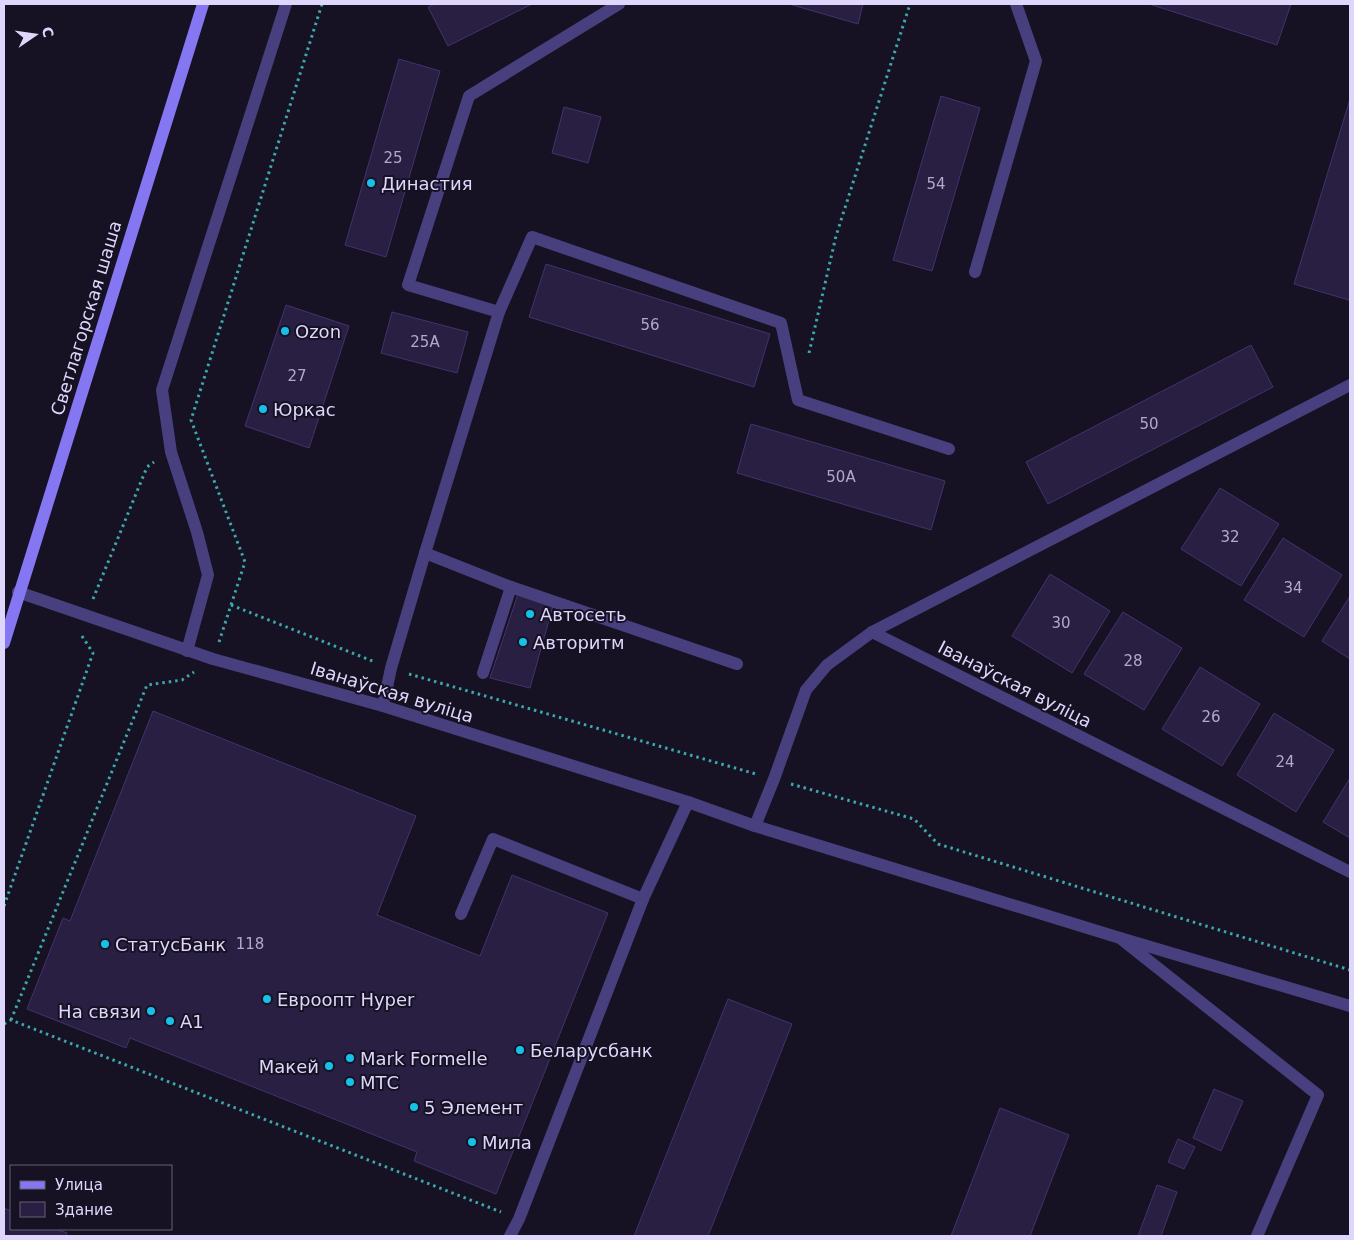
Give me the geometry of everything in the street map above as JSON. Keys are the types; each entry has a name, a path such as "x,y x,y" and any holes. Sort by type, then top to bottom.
{"main road":[{"name":"Светлагорская шаша","path":"4,643 18,592 203,4"}],"street":[{"path":"187,651 208,575 197,532 170,452 162,390 286,4"},
{"path":"499,312 408,285 469,96 619,4"},
{"path":"975,272 1036,61 1016,4"},
{"path":"383,706 391,668 424,552 499,312 532,237 781,323 798,400 949,450"},
{"path":"756,826 806,690 827,665 872,632 1350,385"},
{"path":"424,552 510,587 737,664"},
{"path":"483,673 510,587"},
{"name":"Іванаўская вуліца","path":"18,592 187,651 383,706 688,802 756,826 1120,938 1350,1006"},
{"name":"Іванаўская вуліца","path":"872,632 1350,872"},
{"path":"510,1236 519,1219 643,899 688,802"},
{"path":"461,914 494,840 643,899"},
{"path":"1120,938 1318,1095 1257,1236"}],"path":[{"path":"4,1024 11,1020 147,685 182,680 213,659 245,562 191,420 322,4"},
{"path":"807,362 836,236 910,4"},
{"path":"4,906 92,653 79,634 148,467 197,435"},
{"path":"11,1020 519,1219"}],"building":[{"path":"435,4 532,4 448,46 428,7"},
{"path":"789,4 863,4 858,24"},
{"path":"1149,4 1291,4 1277,45"},
{"path":"399,59 440,71 386,257 345,245"},
{"path":"941,96 980,108 932,271 893,260"},
{"path":"1350,99 1350,295 1349,300 1294,284"},
{"path":"564,107 601,117 588,163 552,153"},
{"path":"546,264 770,334 754,387 529,317"},
{"path":"286,305 349,326 309,448 245,426"},
{"path":"392,312 468,332 457,373 381,353"},
{"path":"1251,345 1273,387 1048,504 1026,462"},
{"path":"751,424 945,481 931,530 737,473"},
{"path":"1220,488 1279,524 1241,586 1181,549"},
{"path":"1283,538 1342,575 1304,637 1244,600"},
{"path":"1050,574 1110,611 1072,673 1012,636"},
{"name":"Авторитм","path":"518,594 553,606 530,688 490,678"},
{"path":"1350,596 1350,659 1322,641"},
{"path":"1123,612 1182,648 1144,710 1084,674"},
{"path":"1200,667 1260,704 1222,766 1162,729"},
{"path":"153,711 416,816 377,915 480,956 512,875 608,913 496,1194 414,1161 417,1152 130,1038 126,1048 27,1009 63,918 70,921"},
{"path":"1274,713 1334,750 1296,812 1237,775"},
{"path":"1350,778 1350,838 1323,822"},
{"path":"728,999 792,1024 708,1236 634,1236"},
{"path":"1214,1089 1243,1101 1221,1151 1193,1138"},
{"path":"1000,1108 1069,1135 1030,1236 951,1236"},
{"path":"1178,1139 1195,1147 1184,1169 1168,1162"},
{"path":"1157,1185 1177,1192 1161,1236 1138,1236"},
{"path":"4,1208 10,1211 10,1230 59,1230 67,1233 66,1236 4,1236"}],"place":[{"name":"Династия","path":"371,183"},
{"name":"Ozon","path":"285,331"},
{"name":"Юркас","path":"263,409"},
{"name":"Автосеть","path":"530,614"},
{"name":"Авторитм","path":"523,642"},
{"name":"СтатусБанк","path":"105,944"},
{"name":"Евроопт Hyper","path":"267,999"},
{"name":"На связи","path":"151,1011"},
{"name":"A1","path":"170,1021"},
{"name":"Беларусбанк","path":"520,1050"},
{"name":"Mark Formelle","path":"350,1058"},
{"name":"Макей","path":"329,1066"},
{"name":"МТС","path":"350,1082"},
{"name":"5 Элемент","path":"414,1107"},
{"name":"Мила","path":"472,1142"}]}
